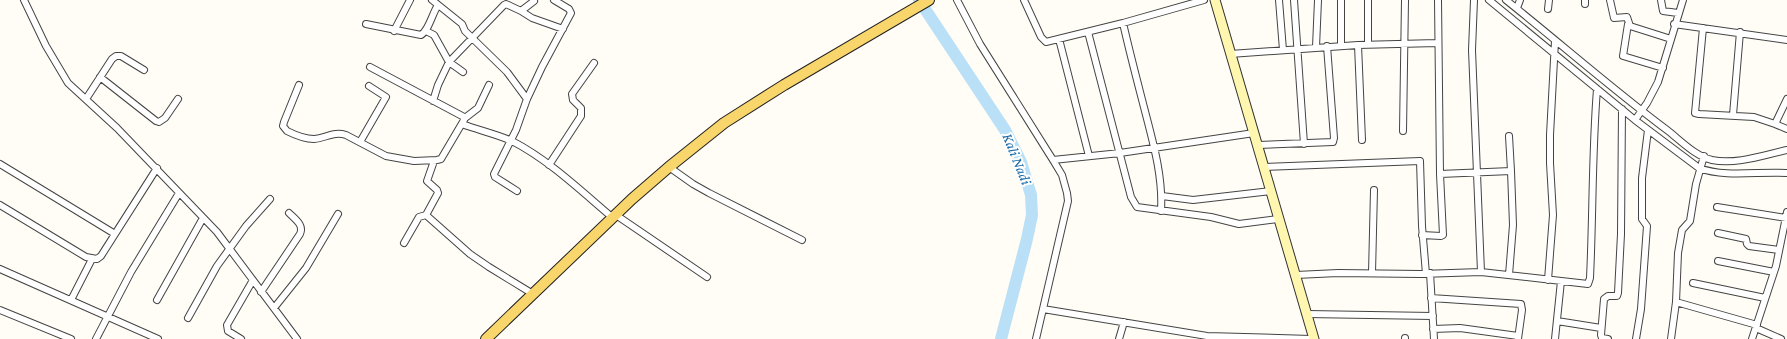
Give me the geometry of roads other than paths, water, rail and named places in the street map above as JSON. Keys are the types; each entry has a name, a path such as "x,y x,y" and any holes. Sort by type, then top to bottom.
{"main road":[{"path":"486,339 532,294 669,167 724,123 784,84 844,51 929,0"}],"street":[{"path":"24,0 60,72 68,83 157,168 204,218 230,248 297,339"},
{"path":"394,31 410,0"},
{"path":"432,0 462,24 465,31 472,39 507,72 527,99"},
{"path":"521,11 533,0"},
{"path":"516,191 495,177 494,174 511,141 527,99 571,11 554,0"},
{"path":"957,0 980,44 1053,160 1062,176 1067,193 1068,201 1036,339"},
{"path":"1024,0 1043,40 1046,42 1123,23 1204,0"},
{"path":"1043,309 1207,336 1313,339 1215,0"},
{"path":"1279,0 1283,50"},
{"path":"1294,0 1304,144"},
{"path":"1316,47 1318,0"},
{"path":"1340,46 1341,0"},
{"path":"1368,0 1368,44"},
{"path":"1403,131 1405,0"},
{"path":"1422,235 1443,235 1440,174 1438,0"},
{"path":"1474,0 1472,50 1481,272"},
{"path":"1488,0 1635,120 1699,168 1708,171 1729,173 1787,173"},
{"path":"1506,0 1555,41 1645,107 1691,148 1704,156 1712,160 1743,160 1787,150"},
{"path":"1517,8 1520,0"},
{"path":"1548,9 1549,0"},
{"path":"1610,0 1613,17 1627,17 1628,24 1624,56 1663,68"},
{"path":"1661,0 1663,11 1678,13"},
{"path":"1635,120 1645,107 1658,82 1674,24 1683,0"},
{"path":"433,100 438,85 449,62 505,4 536,20 563,29"},
{"path":"366,24 421,36 426,31 432,14 438,5"},
{"path":"1123,23 1155,148 1162,196 1161,211"},
{"path":"1628,24 1671,39"},
{"path":"1674,24 1740,32 1787,40"},
{"path":"1703,28 1695,112 1699,114 1754,117 1787,129"},
{"path":"426,31 434,35 449,62 463,72"},
{"path":"1088,32 1133,203 1141,208 1211,217 1238,224 1278,219"},
{"path":"1733,115 1740,32"},
{"path":"1059,39 1089,156"},
{"path":"1548,280 1553,215 1550,163 1553,54 1555,41"},
{"path":"1230,54 1327,46 1438,43"},
{"path":"1358,45 1362,140"},
{"path":"1257,145 1330,143 1334,140 1327,46"},
{"path":"86,99 112,59 116,56 121,56 144,70"},
{"path":"548,165 581,116 581,108 573,100 572,94 594,63"},
{"path":"370,67 433,100 463,121 511,141 548,165 614,217 707,278"},
{"path":"100,77 159,122 165,118 178,99"},
{"path":"298,85 284,122 284,126 287,131 314,139 339,133 386,156 414,161 434,161 440,159 444,155 463,121 478,108 489,85"},
{"path":"360,142 386,96 369,86"},
{"path":"1296,276 1338,273 1481,272 1585,285 1588,284 1590,278 1593,219 1593,139 1597,89"},
{"path":"1775,124 1787,99"},
{"path":"1608,339 1602,338 1601,328 1604,299 1608,296 1617,296 1618,293 1622,219 1622,109"},
{"path":"1636,339 1641,309 1647,226 1642,219 1642,178 1648,130"},
{"path":"1053,160 1120,153 1254,133"},
{"path":"1508,136 1513,225 1509,275"},
{"path":"1672,339 1676,302 1678,259 1682,230 1684,225 1690,221 1699,168 1704,156"},
{"path":"426,215 438,193 437,190 427,181 434,161"},
{"path":"1263,167 1420,161 1422,235 1431,298 1434,339"},
{"path":"0,164 115,234"},
{"path":"669,167 709,193 802,240"},
{"path":"1,208 92,259 97,259 101,256 157,168"},
{"path":"1440,174 1511,171"},
{"path":"1372,273 1374,190"},
{"path":"1162,196 1198,200 1271,191"},
{"path":"96,339 131,272 179,193"},
{"path":"188,318 216,266 246,226 270,200"},
{"path":"1716,207 1787,215 1774,272 1752,339"},
{"path":"261,292 302,229 301,225 290,213"},
{"path":"274,308 306,268 338,214"},
{"path":"404,244 419,217 424,214 426,215"},
{"path":"426,215 488,267 532,294"},
{"path":"157,300 204,218"},
{"path":"1718,233 1746,239 1749,246 1779,250"},
{"path":"71,300 92,259"},
{"path":"1718,261 1774,272"},
{"path":"0,269 158,339"},
{"path":"240,339 228,331 227,324 253,280"},
{"path":"1555,339 1561,281"},
{"path":"1693,284 1765,298"},
{"path":"1431,298 1521,304 1522,310 1518,337 1466,329 1434,329"},
{"path":"1676,302 1756,326 1782,339"},
{"path":"0,310 71,339"},
{"path":"1307,314 1433,316"},
{"path":"1557,321 1601,328"},
{"path":"1118,339 1124,322"}],"waterway":[{"name":"Kali Nadi","path":"919,0 1005,130 1021,162 1031,195 1032,215 1001,339"}]}
